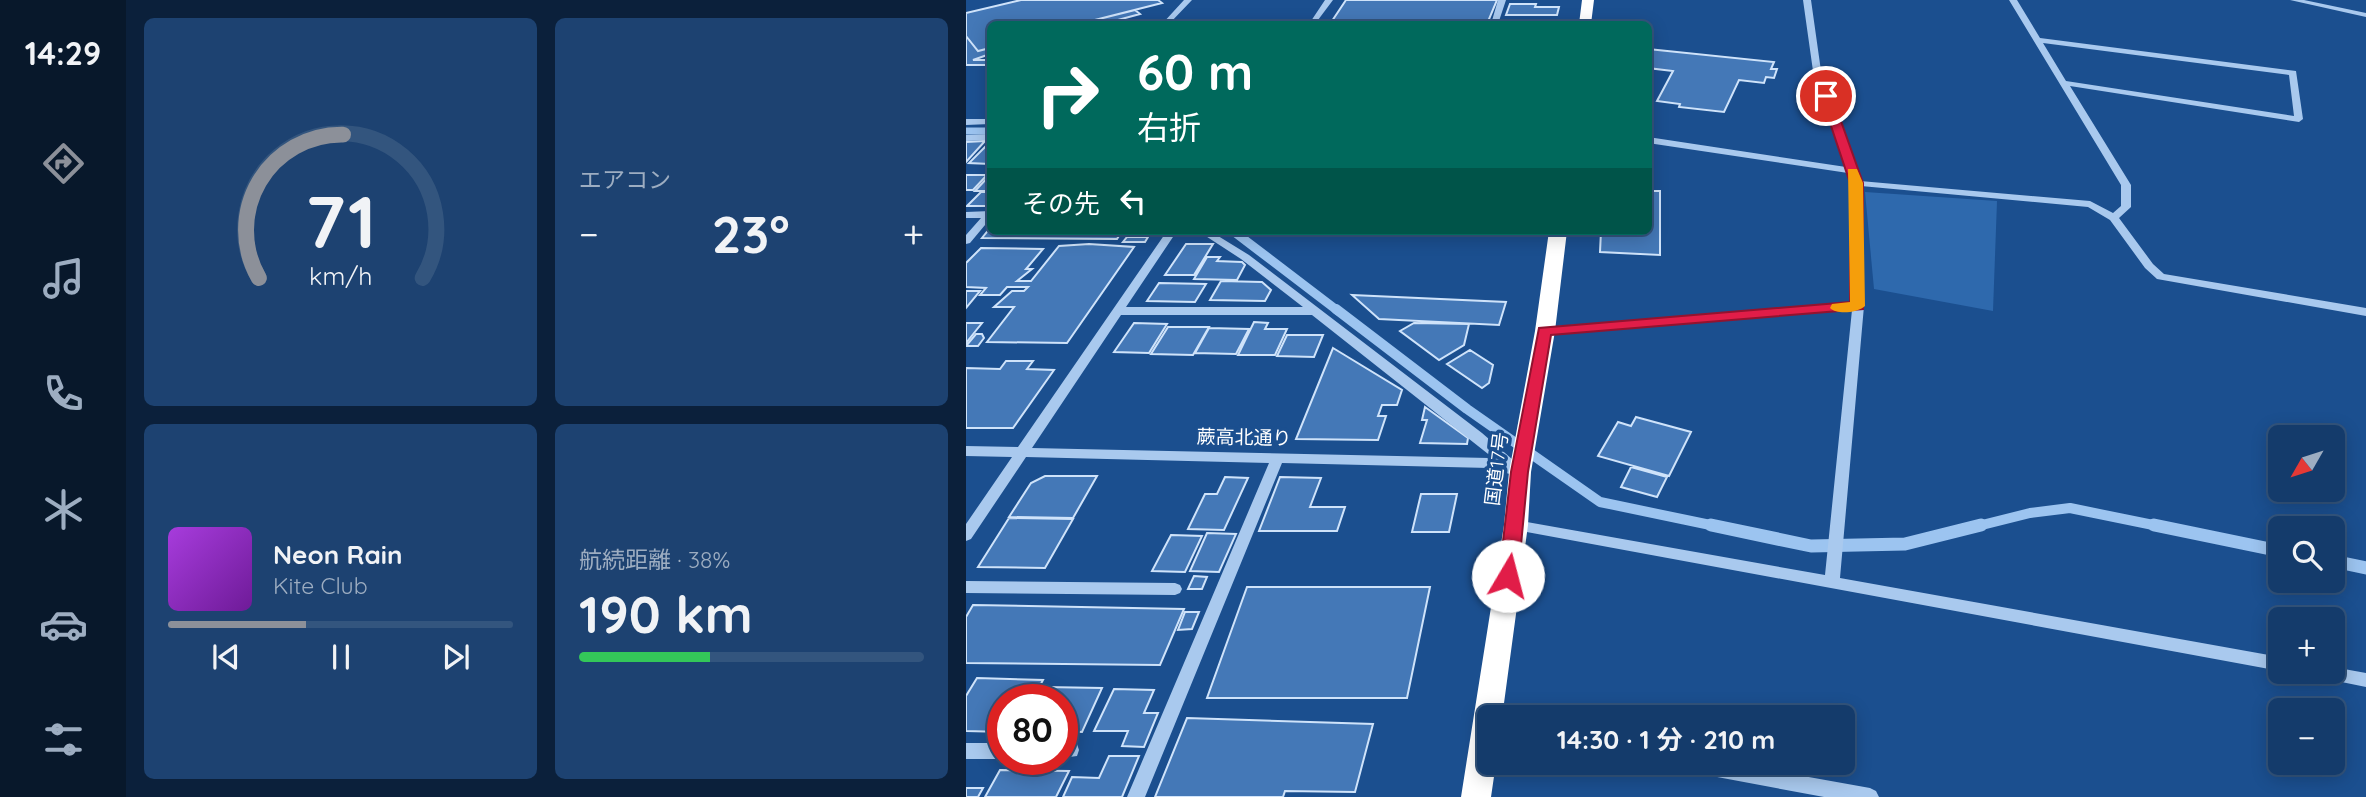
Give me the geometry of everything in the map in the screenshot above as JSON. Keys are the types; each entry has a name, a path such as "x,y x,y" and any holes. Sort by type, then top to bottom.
{"highway":[{"path":"1585,21 1588,0"},
{"name":"国道17号","path":"1491,705 1516,525 1520,468 1545,331 1557,235"},
{"name":"国道17号","path":"1476,797 1480,775"}],"street":[{"path":"1168,21 1188,0"},
{"path":"1314,21 1329,0"},
{"path":"1495,21 1502,0"},
{"path":"1807,0 1818,71 1854,177 1858,306 1832,583"},
{"path":"2014,0 2126,185 2126,207 2114,218"},
{"path":"2294,0 2366,15"},
{"path":"2039,40 2293,73 2299,119 2066,83"},
{"path":"966,122 987,122"},
{"path":"966,138 987,137"},
{"path":"1652,141 1854,177 2090,204 2114,218 2149,266 2161,277 2366,312"},
{"path":"966,215 987,215"},
{"path":"966,241 987,218"},
{"path":"966,535 1169,235"},
{"path":"1209,235 1245,257 1520,468"},
{"path":"1545,331 1858,306"},
{"path":"1118,311 1315,311"},
{"name":"蕨高北通り","path":"966,451 1489,463 1520,468"},
{"path":"1136,797 1278,457"},
{"path":"1516,525 2268,662"},
{"path":"966,587 1175,589"},
{"path":"2345,676 2366,680"},
{"path":"966,751 987,751"},
{"path":"1750,775 1870,797"}],"shaded area":[{"path":"1865,192 1997,201 1993,311 1874,289"}],"building":[{"path":"1021,0 1158,0 1162,3 1091,21 987,21 987,49 978,51 966,36 966,13"},
{"path":"1346,0 1497,0 1488,21 1332,21"},
{"path":"1510,4 1559,7 1557,15 1506,15"},
{"path":"1135,10 1140,14 1114,21 1103,18"},
{"path":"966,36 978,51 987,49 987,55 973,60 987,60 987,65 966,65"},
{"path":"1652,49 1774,62 1771,69 1777,69 1774,78 1766,77 1764,83 1739,80 1724,112 1679,107 1680,104 1657,101 1673,71 1652,68"},
{"path":"985,141 966,162 966,142"},
{"path":"987,145 987,164 969,163"},
{"path":"966,175 987,175 973,190 966,190"},
{"path":"987,178 987,191 975,191"},
{"path":"1652,191 1660,191 1660,255 1600,252 1601,235 1652,235"},
{"path":"981,192 987,192 987,206 967,206"},
{"path":"987,232 987,235 1120,235 1117,239 982,238"},
{"path":"1127,237 1148,237 1145,242 1123,242"},
{"path":"1089,244 1134,247 1067,343 987,342 1014,307 994,307 1012,291 1024,291 1028,287 1007,287 1000,295 980,295 986,288 966,287 966,263 981,248 1043,249 1026,269 1032,269 1017,281 1031,281 1059,246"},
{"path":"1186,244 1213,244 1194,275 1165,275"},
{"path":"1207,257 1220,257 1217,261 1242,262 1245,265 1237,280 1194,279"},
{"path":"1221,281 1262,282 1271,290 1265,301 1210,300"},
{"path":"1159,283 1206,284 1195,302 1147,301"},
{"path":"966,291 980,291 966,308"},
{"path":"1352,295 1506,302 1499,325 1379,319"},
{"path":"1254,322 1268,323 1265,329 1287,329 1275,355 1238,355"},
{"path":"966,323 982,323 966,343"},
{"path":"1134,323 1167,324 1149,353 1114,352"},
{"path":"1414,323 1469,324 1464,345 1439,360 1400,331"},
{"path":"1168,327 1209,327 1193,355 1151,354"},
{"path":"1209,328 1249,329 1236,354 1195,353"},
{"path":"976,334 982,334 984,338 978,346 966,346"},
{"path":"1287,335 1323,335 1314,357 1277,356"},
{"path":"1333,348 1402,390 1397,405 1382,405 1378,416 1386,416 1378,440 1296,439"},
{"path":"1470,350 1493,365 1489,383 1482,388 1447,364"},
{"path":"1006,361 1033,361 1027,369 1054,370 1013,428 966,428 966,368 1000,369"},
{"path":"1425,407 1468,438 1467,444 1420,443 1427,420 1422,420"},
{"path":"1636,417 1691,432 1669,476 1598,456 1618,422 1631,426"},
{"path":"1631,467 1667,477 1657,497 1621,487"},
{"path":"1045,476 1097,476 1073,518 1009,517 1031,483"},
{"path":"1225,477 1248,478 1224,530 1188,529 1205,494 1217,494"},
{"path":"1280,477 1321,478 1310,507 1345,507 1337,531 1259,531"},
{"path":"1421,494 1457,494 1449,532 1412,532"},
{"path":"1009,518 1073,519 1045,568 978,567"},
{"path":"1207,533 1236,534 1219,572 1190,571"},
{"path":"1171,535 1202,536 1185,572 1152,571"},
{"path":"1194,576 1207,577 1202,589 1188,589"},
{"path":"1247,587 1430,587 1407,698 1207,698"},
{"path":"973,605 1184,609 1160,665 966,663 966,617"},
{"path":"1185,612 1199,612 1192,629 1178,630"},
{"path":"977,678 1043,680 1041,684 987,684 987,732 966,731 966,696"},
{"path":"1078,688 1102,688 1082,732 1078,732"},
{"path":"1114,689 1154,690 1144,713 1158,713 1144,747 1122,746 1128,731 1094,731"},
{"path":"1187,718 1373,724 1355,792 1285,791 1283,797 1155,797"},
{"path":"1109,756 1139,756 1122,797 1063,797 1072,777 1099,778"},
{"path":"997,775 1067,775 1056,797 985,797"},
{"path":"966,788 983,788 978,797 966,797"}],"waterway":[{"path":"966,131 987,131"},
{"path":"1238,235 1338,311"},
{"path":"1336,309 1467,409 1600,502 1720,527"},
{"path":"1974,527 2030,513 2070,508 2163,527"},
{"path":"1711,525 1811,546 1905,544 1981,525"},
{"path":"2154,525 2268,549"},
{"path":"2345,564 2366,568"}],"slow traffic":[{"path":"1837,308 1858,306 1856,183 1852,172"}],"route":[{"path":"1508,576 1516,525 1520,472 1545,331 1858,306 1856,183 1826,96"}]}
